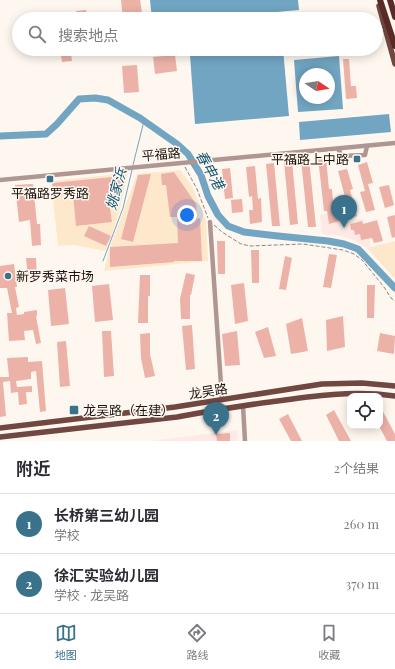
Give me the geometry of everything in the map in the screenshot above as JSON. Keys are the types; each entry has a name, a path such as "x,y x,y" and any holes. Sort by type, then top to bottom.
{"highway":[{"path":"379,0 395,46"},
{"path":"385,0 395,39"},
{"path":"390,0 395,17"}],"main road":[{"path":"379,0 382,12"},
{"path":"383,16 395,64"},
{"name":"龙吴路","path":"0,428 174,407 322,384 362,383 395,386"},
{"name":"龙吴路","path":"0,437 177,417 322,394 362,393 395,396"}],"street":[{"name":"平福路","path":"0,180 395,143"},
{"path":"338,148 342,156 365,155 367,146"},
{"path":"210,222 222,400"},
{"path":"243,406 245,441"}],"path":[{"path":"188,172 197,189 210,222 222,232 241,244 250,246 303,244 343,250 354,254 362,260 391,298 395,301"}],"shaded area":[{"path":"180,170 192,186 206,220 208,261 104,271 109,250 137,174"},
{"path":"128,173 113,232 105,251 74,245 58,246 51,181"},
{"path":"342,211 344,222 364,219 371,246 367,248 353,240 341,236 322,234 320,215"},
{"path":"395,241 395,279 367,248"},
{"path":"237,430 238,441 151,441 184,437"}],"water":[{"path":"150,0 298,0 299,10 276,12 151,12"},
{"path":"190,56 284,56 289,116 195,124"},
{"path":"339,56 343,109 298,112 294,60"},
{"path":"389,114 391,132 300,140 299,122"}],"building":[{"path":"121,0 140,0 142,12 122,12"},
{"path":"86,10 86,12 76,12"},
{"path":"61,56 71,56 72,61 62,62"},
{"path":"175,56 177,71 155,74 153,57"},
{"path":"343,59 349,59 351,86 356,86 357,98 346,99"},
{"path":"137,65 139,92 124,93 122,66"},
{"path":"318,158 326,158 329,189 332,189 334,214 342,213 343,220 329,224 327,211 324,211"},
{"path":"309,159 316,227 308,227 301,160"},
{"path":"292,161 298,224 290,225 284,162"},
{"path":"367,162 373,183 368,184 375,210 366,212 360,192 365,191 358,165"},
{"path":"274,163 280,226 272,226 266,164"},
{"path":"255,166 258,199 261,198 262,222 250,224 249,210 253,210 252,196 249,197 246,167"},
{"path":"230,168 233,198 225,199 222,169"},
{"path":"347,169 353,189 350,190 357,216 348,219 343,203 342,198 345,197 338,171"},
{"path":"174,172 196,204 197,219 200,218 202,261 174,261 110,267 110,247 178,243 177,217 170,217 166,185 162,185 161,174"},
{"path":"123,174 123,181 118,200 109,201 112,222 76,226 73,194 54,196 52,183 112,177 112,175"},
{"path":"151,174 133,242 121,239 138,175"},
{"path":"33,184 37,224 40,224 41,245 32,246 30,220 19,222 15,185"},
{"path":"389,185 394,205 385,208 379,187"},
{"path":"242,199 243,212 232,213 231,200"},
{"path":"395,215 395,237 392,238 387,217"},
{"path":"377,220 383,241 374,243 372,238 361,240 360,234 355,235 354,230 351,230 350,224 362,221 363,224"},
{"path":"89,226 111,236 106,246 84,236"},
{"path":"217,241 225,241 225,274 218,274"},
{"path":"251,250 259,250 259,283 252,283"},
{"path":"329,254 337,255 331,288 323,287"},
{"path":"285,256 292,258 286,290 279,289"},
{"path":"26,258 36,258 37,279 28,279"},
{"path":"14,264 17,287 15,287 19,307 16,308 17,315 24,314 24,312 37,310 36,316 41,343 36,344 33,330 24,331 25,340 9,341 7,313 12,313 7,288 0,288 0,266"},
{"path":"186,273 195,275 190,295 190,319 181,319 180,299"},
{"path":"140,275 150,275 148,323 138,323"},
{"path":"244,283 248,321 235,324 231,285"},
{"path":"109,284 113,320 95,322 92,286"},
{"path":"367,285 375,285 374,318 367,318"},
{"path":"65,288 69,324 51,326 48,290"},
{"path":"343,316 345,347 327,351 326,320"},
{"path":"302,318 308,351 291,354 286,324"},
{"path":"192,325 195,369 186,370 182,326"},
{"path":"268,327 276,356 264,358 255,332"},
{"path":"102,331 111,331 114,376 104,377"},
{"path":"237,331 240,365 225,366 222,334"},
{"path":"150,333 150,354 155,376 145,378 141,358 140,334"},
{"path":"380,333 395,336 394,354 377,351"},
{"path":"66,341 70,386 60,387 57,342"},
{"path":"28,357 28,362 42,361 46,411 40,412 36,371 31,372 31,379 16,381 17,387 32,386 32,392 26,392 27,404 19,405 18,392 11,393 10,381 3,382 6,416 0,417 0,377 9,377 7,358"},
{"path":"334,410 351,441 339,441 326,415"},
{"path":"383,412 395,434 395,441 387,441 381,429 383,429"},
{"path":"288,414 302,441 291,441 279,419"},
{"path":"230,433 230,441 217,441 216,434"}],"waterway":[{"name":"春申港","path":"0,136 46,134 79,99 95,98 108,100 140,118 177,144 188,154 201,175 208,196 218,215 228,226 244,232 328,241 344,244 358,249 395,288"},
{"name":"姚家浜","path":"133,165 144,121"},
{"name":"姚家浜","path":"103,261 123,208 132,170"}],"place":[{"name":"平福路上中路","path":"357,159"},
{"name":"平福路罗秀路","path":"50,179"},
{"name":"长桥第三幼儿园","path":"344,228"},
{"name":"新罗秀菜市场","path":"8,276"},
{"name":"龙吴路（在建）","path":"74,410"},
{"name":"徐汇实验幼儿园","path":"216,435"}]}
